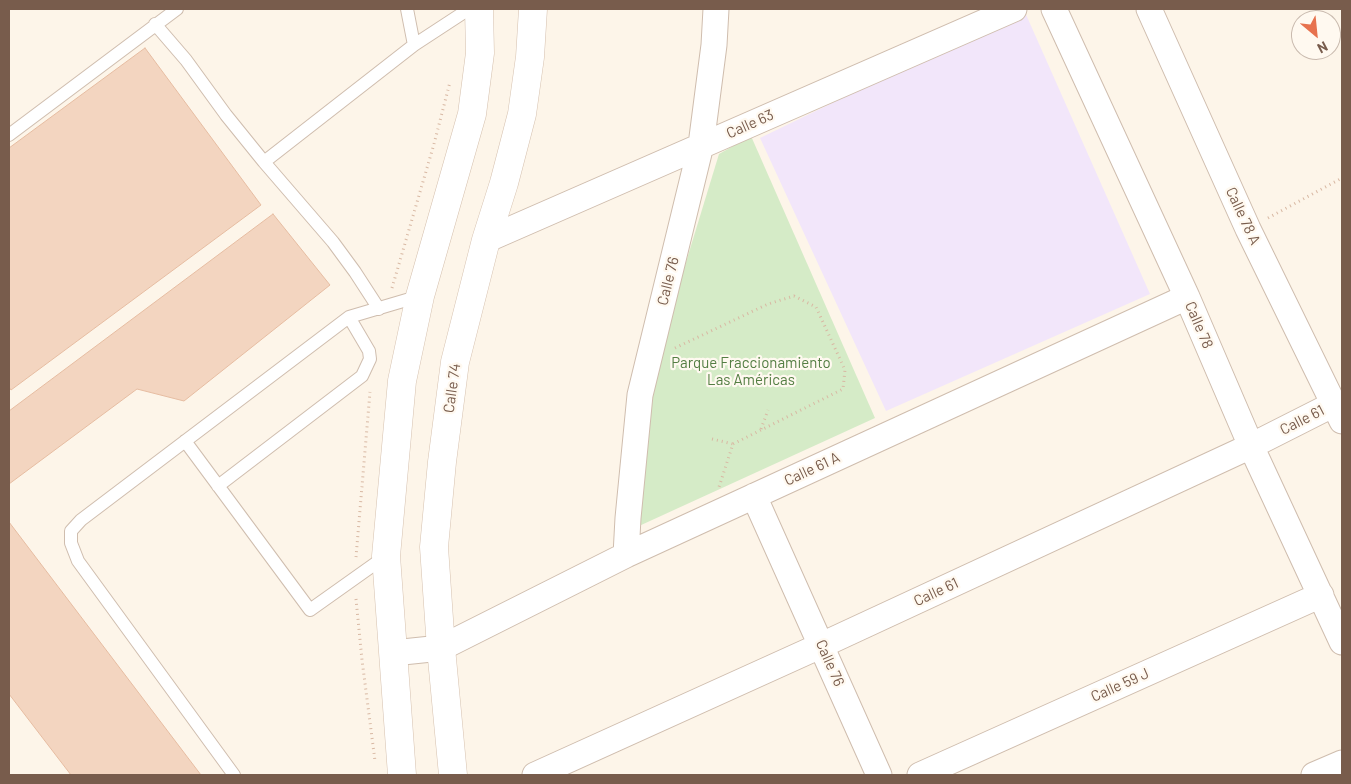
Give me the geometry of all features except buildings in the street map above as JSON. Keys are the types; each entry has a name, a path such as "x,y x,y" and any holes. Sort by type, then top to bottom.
{"main road":[{"path":"402,775 386,556 402,382 420,296 472,114 480,53 479,9"},
{"name":"Calle 74","path":"453,775 434,547 442,462 455,362 486,240 504,183 522,114 530,56 533,9"}],"street":[{"name":"Calle 76","path":"626,555 640,395 701,146 714,45 716,9"},
{"name":"Calle 63","path":"486,240 1014,9"},
{"name":"Calle 78","path":"1054,9 1187,297 1251,446 1342,642"},
{"name":"Calle 78 A","path":"1149,9 1248,229 1338,413"},
{"name":"Calle 61 A","path":"441,648 626,555 1187,297"},
{"name":"Calle 61","path":"535,775 822,645 1251,446 1338,413"},
{"name":"Calle 76","path":"754,496 879,775"},
{"name":"Calle 59 J","path":"920,775 1321,595"},
{"path":"393,653 441,648"},
{"path":"1314,775 1342,762"}],"lane":[{"path":"9,135 176,9"},
{"path":"407,9 414,45"},
{"path":"264,162 414,45 469,9"},
{"path":"156,24 264,162 333,242 379,309"},
{"path":"234,775 78,560 71,543 71,531 81,520 349,317 420,296"},
{"path":"218,486 362,376 370,359 369,351 349,317"},
{"path":"185,441 310,610 386,556"}],"path":[{"path":"1248,229 1342,178"},
{"path":"674,349 768,304 794,296 816,307 845,370 843,389 733,444 712,439"},
{"path":"761,429 768,410"},
{"path":"718,490 733,444"}],"shaded area":[{"path":"1024,10 1150,294 886,411 760,138"}],"green space":[{"name":"Parque Fraccionamiento Las Américas","path":"751,136 875,418 639,526 657,357 719,154"}]}
